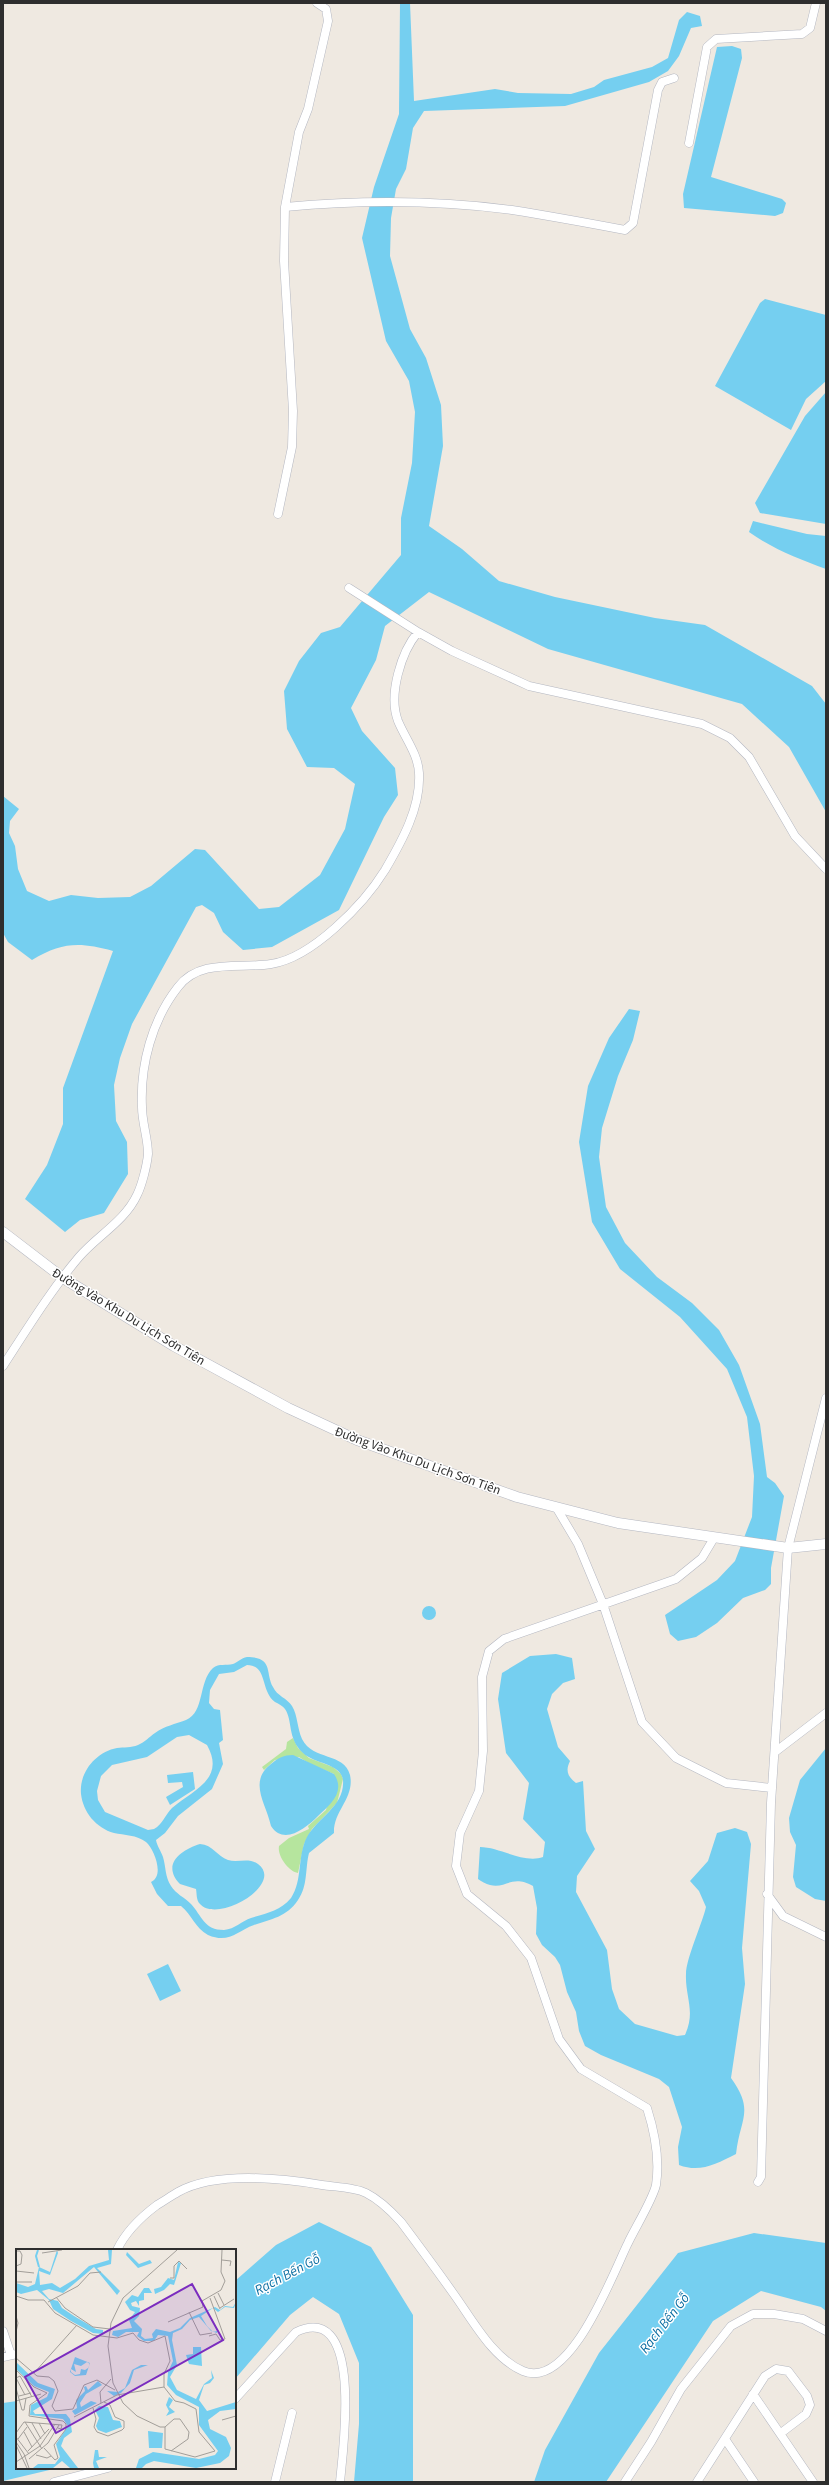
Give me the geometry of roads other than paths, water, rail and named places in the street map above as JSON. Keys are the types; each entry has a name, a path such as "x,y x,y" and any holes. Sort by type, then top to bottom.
{"street":[{"path":"278,514 292,447 293,411 284,261 285,207 299,132 308,109 328,21 326,9 317,3"},
{"path":"688,142 707,47 710,42 716,39 802,34 810,28 816,3"},
{"path":"285,207 361,202 394,202 511,210 625,230 630,228 633,223 658,90 662,82 674,78"},
{"path":"349,588 418,632 452,651 529,686 702,724 730,738 749,758 795,836 826,869"},
{"path":"3,1366 63,1278 80,1256 112,1228 137,1196 148,1155 142,1107 144,1061 160,1017 179,985 206,968 272,964 298,956 327,936 358,904 384,871 416,810 418,797 419,769 411,746 397,719 394,704 394,691 400,667 412,638 418,632"},
{"name":"Đường Vào Khu Du Lịch Sơn Tiên","path":"3,1232 63,1278 180,1349 288,1408 357,1440 517,1497 618,1523 788,1548 826,1544"},
{"path":"758,2182 761,2177 767,1894 772,1788 788,1548 826,1398"},
{"path":"556,1507 578,1544 603,1604 642,1722 676,1758 726,1783 772,1788"},
{"path":"118,2249 131,2228 144,2214 178,2191 198,2184 219,2180 254,2178 296,2180 365,2192 385,2205 401,2222 485,2338 502,2357 523,2371 536,2374 548,2370 566,2356 585,2332 656,2186 656,2140 647,2108 581,2069 559,2039 531,1958 506,1926 467,1894 456,1866 460,1832 479,1791 483,1751 482,1678 489,1651 504,1639 676,1579 702,1558 714,1538"},
{"path":"775,1752 826,1713"},
{"path":"767,1894 783,1916 826,1937"},
{"path":"625,2482 651,2442 681,2390 731,2326 753,2314 774,2314 803,2319 826,2331"},
{"path":"236,2398 296,2332 314,2327 330,2335 338,2348 343,2371 345,2414 340,2482"},
{"path":"3,2331 10,2355"},
{"path":"697,2482 753,2394 770,2372 782,2369 792,2376 807,2396 810,2405 806,2414 781,2433"},
{"path":"753,2394 813,2482"},
{"path":"275,2482 292,2413"},
{"path":"725,2439 754,2482"},
{"path":"54,2482 104,2469"}],"water":[{"path":"400,3 410,3 414,101 495,89 518,93 571,94 594,87 604,80 652,67 668,58 679,20 687,12 700,16 702,26 691,28 679,56 668,71 649,82 565,106 424,111 413,128 406,169 396,189 391,218 390,256 410,329 426,358 441,405 443,446 429,526 462,549 499,581 555,597 655,618 705,625 812,686 826,704 826,812 789,747 742,704 548,649 429,592 385,626 376,660 351,708 362,731 395,768 398,795 384,817 339,910 272,947 243,950 223,932 214,913 202,905 196,907 132,1024 120,1058 114,1085 116,1121 127,1142 128,1174 104,1213 80,1220 65,1232 25,1199 47,1165 63,1124 63,1088 113,951 91,946 71,945 53,950 32,960 8,942 3,933 3,796 19,809 10,821 9,833 15,846 18,869 27,891 49,901 71,895 98,898 130,897 151,886 195,849 205,850 259,909 279,907 320,875 345,829 355,784 334,768 307,767 287,729 284,691 299,661 321,633 340,627 401,555 401,518 412,463 415,412 409,381 386,341 362,238 374,187 399,114"},
{"path":"732,46 741,49 742,58 711,177 782,199 786,203 783,213 775,216 684,208 683,194 717,47"},
{"path":"765,299 826,315 826,381 806,399 791,430 715,386 760,303"},
{"path":"826,392 826,524 760,513 755,503 805,416"},
{"path":"753,521 807,534 826,536 826,569 767,544 749,532"},
{"path":"629,1009 640,1011 633,1040 618,1076 602,1128 599,1157 606,1207 625,1243 657,1277 692,1303 719,1330 739,1365 760,1424 767,1477 775,1483 784,1496 771,1568 771,1584 765,1590 743,1598 717,1623 696,1637 678,1641 670,1634 665,1615 717,1580 735,1561 752,1517 754,1476 747,1417 727,1369 680,1317 620,1269 592,1222 579,1142 588,1086 609,1038"},
{"path":"429,1606 434,1608 436,1613 434,1618 429,1620 424,1618 422,1613 424,1608"},
{"path":"556,1654 572,1658 575,1679 563,1683 552,1694 547,1709 558,1747 570,1761 568,1768 569,1776 576,1783 583,1781 586,1831 595,1849 577,1876 576,1892 607,1950 612,1989 619,2009 635,2024 677,2036 685,2035 690,2019 686,1974 691,1951 706,1907 699,1891 690,1881 708,1861 717,1833 735,1828 747,1832 751,1844 742,1948 745,1984 731,2078 742,2099 744,2115 736,2154 708,2166 694,2168 679,2165 678,2147 682,2127 669,2087 659,2079 601,2055 585,2046 579,2031 576,2012 567,1992 560,1965 555,1957 542,1945 536,1934 537,1908 533,1886 520,1881 514,1881 496,1886 490,1885 478,1879 480,1847 520,1857 536,1859 543,1857 545,1842 523,1819 529,1783 506,1753 498,1699 502,1673 530,1656"},
{"path":"247,1657 256,1658 265,1663 275,1690 292,1706 302,1739 307,1746 313,1751 342,1763 347,1768 351,1783 347,1798 337,1818 334,1833 309,1853 303,1889 294,1906 278,1917 254,1925 232,1936 222,1938 208,1935 204,1932 181,1906 168,1906 157,1894 151,1882 155,1879 158,1869 155,1856 149,1845 139,1838 107,1831 96,1823 84,1807 81,1786 90,1764 102,1754 117,1748 138,1745 170,1725 186,1720 192,1716 199,1704 208,1674 213,1668 233,1664","holes":["247,1665 254,1666 258,1669 270,1697 285,1709 289,1719 292,1736 303,1753 308,1757 337,1770 341,1774 343,1780 340,1797 307,1837 302,1852 297,1884 291,1898 282,1906 273,1911 248,1919 232,1928 224,1930 212,1928 204,1922 191,1904 171,1886 163,1857 156,1840 165,1833 178,1816 212,1789 223,1764 219,1743 223,1740 220,1710 214,1709 209,1703 210,1690 219,1674 234,1672","189,1735 207,1745 212,1757 210,1775 197,1789 172,1808 157,1827 148,1830 105,1812 98,1800 97,1791 101,1776 112,1765 147,1757 177,1737"]},
{"path":"826,1748 826,1901 815,1899 796,1887 793,1877 796,1845 790,1832 789,1818 800,1780"},
{"path":"293,1755 334,1774 338,1787 332,1803 313,1821 295,1833 282,1835 276,1832 271,1826 260,1793 260,1785 264,1771 271,1764 281,1757"},
{"path":"193,1772 195,1789 170,1805 166,1797 183,1787 182,1782 168,1783 167,1775"},
{"path":"200,1844 212,1848 228,1860 247,1860 255,1862 264,1872 263,1882 256,1891 246,1899 233,1905 220,1909 209,1909 200,1904 197,1899 196,1889 180,1884 172,1870 173,1864 180,1854"},
{"path":"168,1964 181,1991 160,2001 147,1974"},
{"name":"Rạch Bến Gỗ","path":"319,2222 371,2247 413,2315 413,2482 354,2482 359,2424 359,2363 339,2314 313,2297 290,2315 236,2378 236,2280 276,2245"},
{"name":"Rạch Bến Gỗ","path":"754,2233 826,2243 826,2311 821,2307 761,2291 713,2321 606,2482 534,2482 545,2450 599,2353 678,2253"},
{"path":"16,2401 16,2469 54,2469 3,2481 3,2403"}]}
